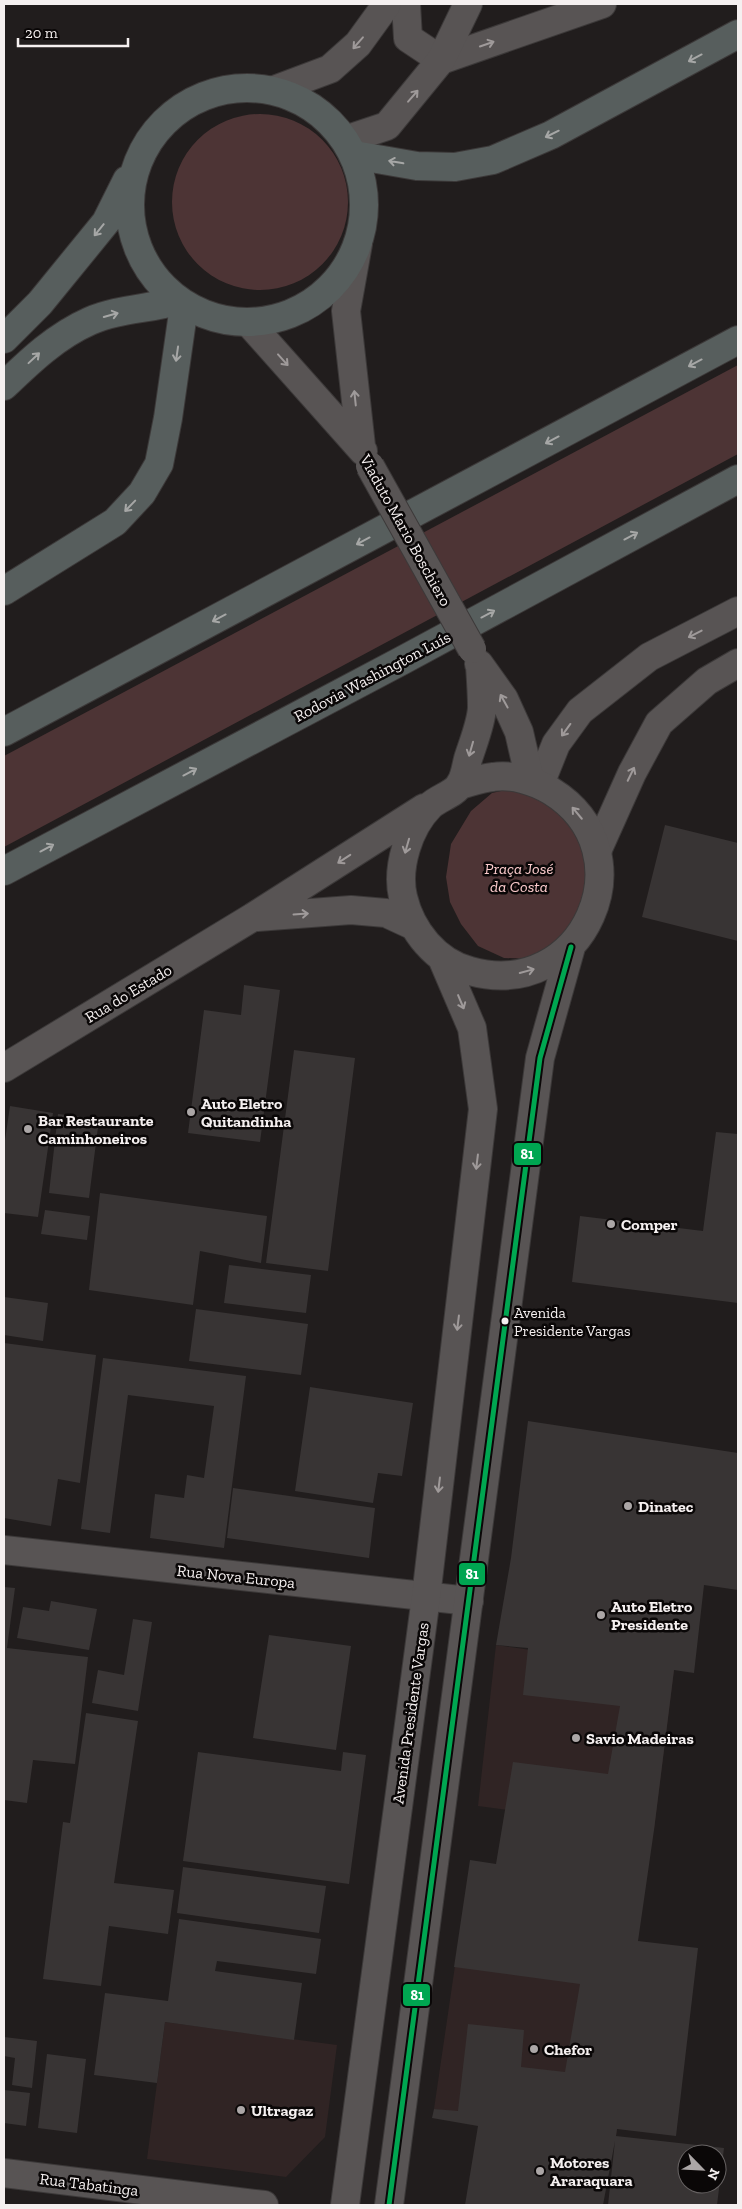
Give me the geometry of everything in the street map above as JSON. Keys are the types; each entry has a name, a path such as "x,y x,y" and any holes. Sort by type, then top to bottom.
{"highway":[{"path":"349,148 417,166 455,167 493,160 551,135 738,34"},
{"path":"4,339 40,303 106,222 139,157 162,123 194,99 234,88 274,90 302,101 326,118 349,148 362,184 364,214 358,244 346,269 327,291 305,308 278,320 250,324 216,320 180,304 149,272 132,236 128,196 139,157"},
{"path":"4,386 41,351 67,333 91,320 117,313 180,304"},
{"path":"4,590 115,522 142,493 159,464 168,418 180,304"},
{"path":"4,732 738,340"},
{"name":"Rodovia Washington Luís","path":"4,871 403,660 738,478"}],"main road":[{"path":"274,90 330,69 358,44 387,4"},
{"path":"406,4 408,38 442,60"},
{"path":"349,148 386,126 442,60 468,4"},
{"path":"442,60 602,4"},
{"path":"358,244 346,311 365,456"},
{"path":"250,324 365,456"},
{"name":"Viaduto Mario Boschiero","path":"365,456 476,658 504,699 518,732 535,782"},
{"path":"430,805 411,832 402,863 402,896 414,926 426,943 442,958 485,976 508,976 531,971 552,961 571,947 591,919 600,885 597,851 585,823 566,800 535,782 556,744 580,711 649,657 738,611"},
{"path":"460,785 482,710 476,658"},
{"path":"597,851 632,773 659,723 707,681 738,663"},
{"name":"Rua do Estado","path":"4,1068 253,917 460,785 494,776 535,782"},
{"name":"Rua do Estado","path":"253,917 352,910 386,913 414,926"},
{"path":"389,2205 540,1058 571,947"},
{"name":"Avenida Presidente Vargas","path":"345,2205 426,1597 483,1109 472,1028 442,958"},
{"name":"Rua Nova Europa","path":"4,1550 468,1601"},
{"name":"Rua Tabatinga","path":"4,2173 264,2205"}],"shaded area":[{"name":"Savio Madeiras","path":"496,1645 674,1670 654,1830 478,1806"},
{"name":"Chefor","path":"462,1918 638,1941 616,2136 434,2109"},
{"name":"Ultragaz","path":"165,2022 337,2045 325,2137 286,2177 147,2159"}],"green space":[{"path":"260,114 294,121 316,134 328,146 341,168 348,202 341,236 328,258 316,270 294,283 260,290 226,283 204,270 192,258 179,236 172,202 179,168 192,146 204,134 226,121"},
{"path":"738,365 738,454 4,847 4,756"},
{"name":"Praça José da Costa","path":"515,788 558,802 589,853 582,916 537,959 504,958 478,946 461,924 450,902 446,877 451,844 471,811 492,793"}],"building":[{"path":"665,825 738,843 738,941 642,917"},
{"path":"244,985 280,990 260,1142 188,1133 204,1010 241,1015"},
{"path":"294,1050 355,1058 328,1271 266,1263"},
{"path":"10,1106 53,1113 38,1217 4,1213 4,1147"},
{"path":"58,1114 99,1119 89,1198 49,1193"},
{"name":"Comper","path":"716,1132 738,1134 738,1303 572,1282 580,1216 703,1231"},
{"path":"100,1193 267,1216 261,1263 200,1251 193,1305 89,1290"},
{"path":"45,1210 90,1216 87,1240 41,1234"},
{"path":"229,1265 311,1275 306,1313 224,1303"},
{"path":"4,1297 48,1303 43,1341 4,1335"},
{"path":"196,1309 308,1324 301,1375 189,1361"},
{"path":"4,1343 96,1355 80,1483 58,1479 51,1526 4,1518"},
{"path":"103,1358 246,1376 224,1548 150,1538 155,1494 184,1498 187,1475 204,1478 214,1406 128,1395 110,1533 81,1529"},
{"path":"310,1387 413,1403 402,1476 378,1473 373,1503 295,1491"},
{"path":"528,1421 738,1453 738,1590 704,1585 694,1673 674,1670 638,1941 698,1948 676,2136 617,2129 616,2136 688,2144 677,2144 677,2194 718,2194 717,2205 608,2205 615,2141 603,2205 465,2205 478,2126 432,2118 434,2109 458,2111 468,2024 524,2030 521,2067 565,2072 580,1984 454,1967 470,1860 496,1864 513,1762 608,1774 620,1706 523,1695 528,1648 496,1645 511,1558"},
{"path":"233,1488 375,1508 369,1558 227,1538"},
{"path":"4,1587 15,1588 7,1648 88,1657 75,1764 33,1760 27,1803 4,1800"},
{"path":"51,1601 97,1609 89,1650 17,1638 23,1607 49,1611"},
{"path":"133,1619 152,1622 138,1711 92,1703 98,1670 124,1675"},
{"path":"269,1635 351,1646 336,1750 253,1738"},
{"path":"86,1713 138,1721 114,1883 174,1890 168,1934 109,1926 101,1986 43,1979 63,1822 70,1823"},
{"path":"198,1752 341,1771 343,1752 366,1755 349,1884 183,1861"},
{"path":"183,1867 326,1886 319,1933 177,1913"},
{"path":"179,1919 321,1939 316,1974 217,1961 215,1971 302,1983 294,2040 165,2022 157,2083 94,2075 105,1993 168,2001"},
{"path":"4,2037 37,2041 32,2088 12,2085 15,2058 4,2056"},
{"path":"47,2054 86,2059 77,2133 38,2128"},
{"path":"4,2090 30,2093 26,2126 4,2123"}],"transit line":[{"name":"81","path":"389,2205 540,1058 571,947"}],"place":[{"name":"Auto Eletro Quitandinha","path":"191,1112"},
{"name":"Bar Restaurante Caminhoneiros","path":"28,1129"},
{"name":"Comper","path":"611,1224"},
{"name":"Avenida Presidente Vargas","path":"505,1321"},
{"name":"Dinatec","path":"628,1506"},
{"name":"Auto Eletro Presidente","path":"601,1615"},
{"name":"Savio Madeiras","path":"576,1738"},
{"name":"Chefor","path":"534,2049"},
{"name":"Ultragaz","path":"241,2110"},
{"name":"Motores Araraquara","path":"540,2171"}]}
